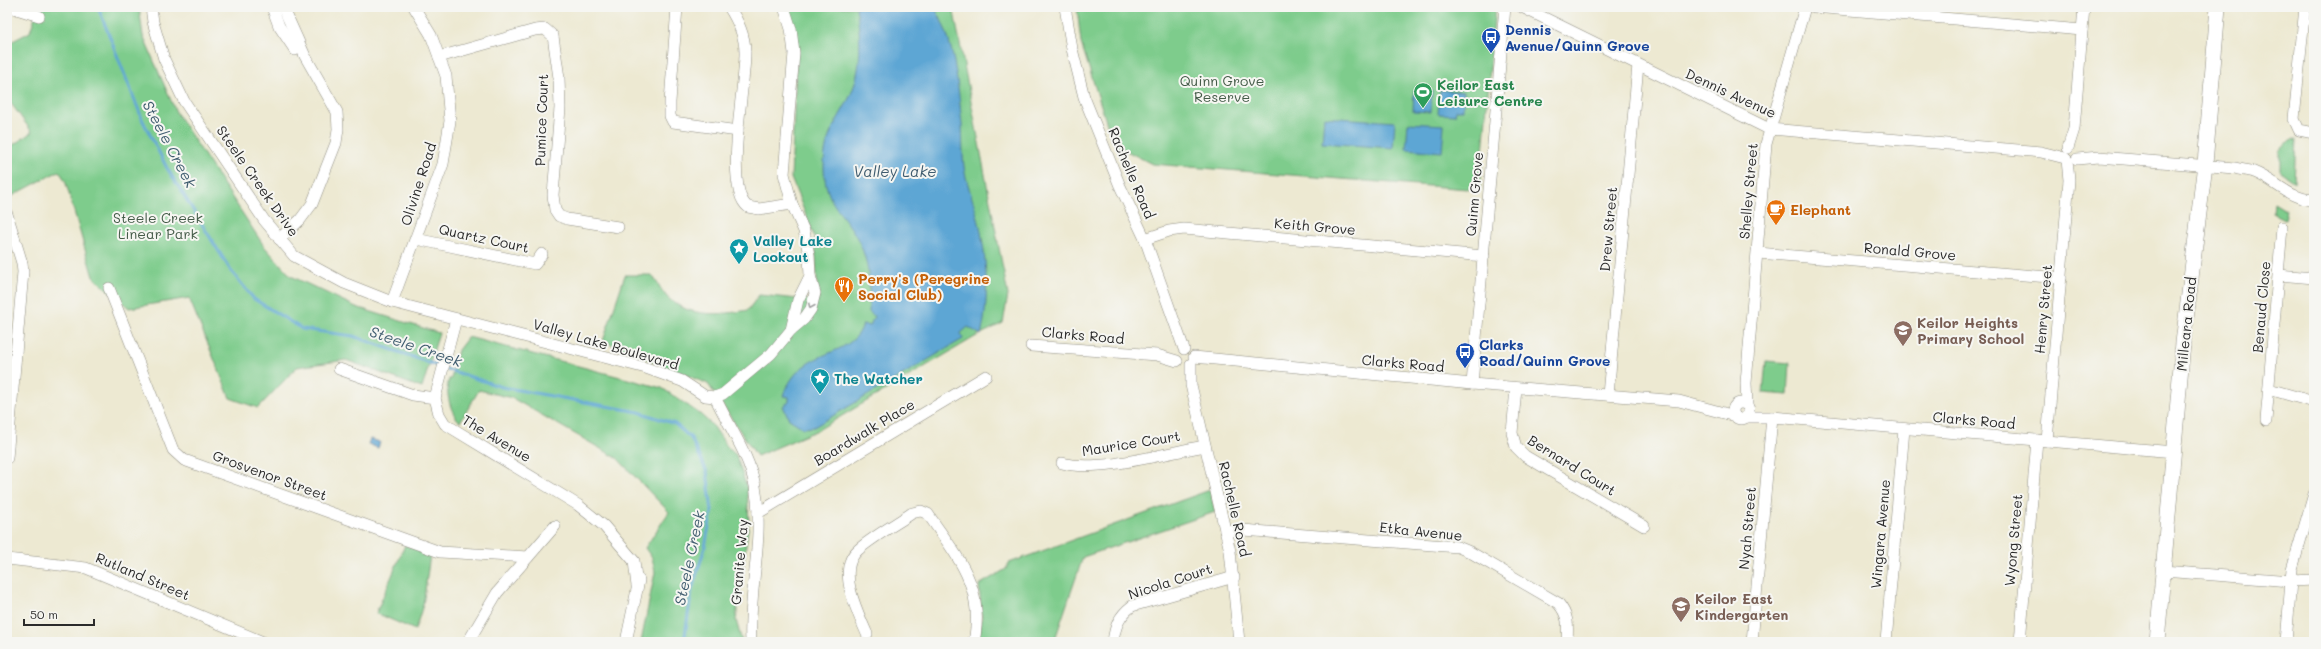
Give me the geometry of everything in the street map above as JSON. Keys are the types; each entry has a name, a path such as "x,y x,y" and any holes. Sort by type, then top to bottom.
{"main road":[{"name":"Milleara Road","path":"2157,642 2183,343 2204,164 2218,7"}],"street":[{"path":"10,7 39,16"},
{"name":"Steele Creek Drive","path":"151,7 153,22 164,59 184,101 278,239 294,256 344,283 392,302 456,319"},
{"path":"272,7 279,26 315,76"},
{"path":"278,239 300,220 312,204 336,143 338,128 336,112 315,76 291,28 283,7"},
{"name":"Olivine Road","path":"392,302 443,164 448,142 450,98 446,76 431,34 414,7"},
{"path":"677,7 675,17 676,45 670,116 673,122 738,131"},
{"path":"729,7 738,20 745,52 738,131 737,175 744,204 759,209 792,204"},
{"path":"715,397 723,394 759,366 771,354 791,330 804,319 812,306 815,293 810,276 809,255 804,231 792,204 784,168 794,53 791,29 784,7"},
{"name":"Rachelle Road","path":"1065,7 1072,49 1084,97 1120,186 1145,239 1184,358 1225,531 1234,577 1239,642"},
{"name":"Quinn Grove","path":"1472,384 1505,7"},
{"name":"Dennis Avenue","path":"1522,7 1768,130 2204,164 2254,172 2288,194 2304,200 2314,200"},
{"name":"Shelley Street","path":"1742,409 1746,383 1768,130 1805,7"},
{"path":"1814,7 2082,30"},
{"name":"Henry Street","path":"2042,440 2061,278 2084,7"},
{"path":"2305,7 2294,119 2299,130 2314,133"},
{"name":"Pumice Court","path":"439,57 535,30 545,29 550,32 555,42 559,85 559,122 553,195 555,210 559,216 567,219 618,227"},
{"name":"Drew Street","path":"1608,395 1638,65"},
{"path":"7,214 22,263 7,458"},
{"name":"Benaud Close","path":"2266,421 2282,227"},
{"name":"Keith Grove","path":"1145,239 1169,231 1184,229 1484,256"},
{"name":"Quartz Court","path":"416,239 535,264 542,254"},
{"name":"Ronald Grove","path":"1758,253 2061,278"},
{"path":"2279,275 2314,278"},
{"name":"Grosvenor Street","path":"109,288 173,450 184,460 440,552 528,557"},
{"name":"The Avenue","path":"456,319 435,398 439,414 445,424 578,505 621,544 637,556 642,567 641,576 637,586 626,642"},
{"name":"Valley Lake Boulevard","path":"456,319 646,368 682,382 705,396 715,397"},
{"name":"Clarks Road","path":"1031,346 1679,401 1705,407 1742,409 1772,417 2174,452"},
{"path":"339,368 413,395 435,398"},
{"name":"Boardwalk Place","path":"758,513 986,376"},
{"name":"Bernard Court","path":"1516,388 1512,433 1516,447 1525,456 1644,526"},
{"path":"2269,389 2314,402"},
{"name":"Granite Way","path":"715,397 746,457 755,485 758,513 758,547 749,613 751,642"},
{"name":"Nyah Street","path":"1752,642 1772,417"},
{"name":"Wingara Avenue","path":"1886,642 1904,429"},
{"name":"Wyong Street","path":"2020,642 2042,440"},
{"name":"Maurice Court","path":"1062,463 1085,467 1107,465 1205,446"},
{"path":"2286,642 2292,569 2314,494"},
{"path":"867,634 852,597 849,581 850,564 856,552 912,513 921,511 928,514 970,577 976,601 977,627 974,642"},
{"path":"468,642 497,593 555,526"},
{"name":"Etka Avenue","path":"1225,531 1243,530 1458,547 1470,552 1558,603 1566,613 1569,624 1567,642"},
{"name":"Rutland Street","path":"7,559 86,568 263,642"},
{"path":"2163,571 2291,581 2314,580"},
{"name":"Nicola Court","path":"1113,642 1117,622 1123,613 1132,606 1234,577"}],"green space":[{"name":"Steele Creek Linear Park","path":"38,7 139,7 143,36 176,112 264,246 291,276 356,307 439,333 422,388 346,360 297,367 258,408 230,398 189,298 129,308 93,277 65,180 59,171 10,197 7,191 7,149 32,132 7,98 7,44 30,32"},
{"path":"787,7 953,7 1008,295 1003,323 975,337 818,430 757,456 708,384 603,341 625,275 652,275 668,298 686,309 696,312 717,314 748,310 759,295 818,301 815,238 791,178 797,46"},
{"name":"Quinn Grove Reserve","path":"1077,7 1495,7 1480,190 1152,164 1117,146 1112,140 1081,43"},
{"path":"2296,139 2294,182 2280,172 2280,151 2290,140"},
{"path":"2274,202 2287,210 2285,219 2273,213"},
{"path":"468,337 662,388 700,414 714,427 728,448 736,455 747,488 749,522 736,620 742,642 641,642 655,572 652,558 645,548 669,512 617,458 512,398 479,390 460,422 456,418 449,402 448,384 449,379 451,379 458,350"},
{"path":"1766,361 1790,363 1788,395 1763,393"},
{"path":"1210,490 1215,512 1083,557 1054,642 978,642 982,619 979,585 1006,569 1009,563"},
{"path":"405,545 430,555 423,605 415,630 376,613"}],"water":[{"name":"Valley Lake","path":"856,7 934,7 947,34 959,94 965,173 982,238 986,274 984,323 981,335 968,327 961,333 963,339 814,427 803,428 789,419 783,406 789,402 789,397 783,396 795,374 807,364 840,348 854,339 863,324 870,326 874,316 869,312 869,283 867,265 861,247 857,238 831,200 825,181 824,169 827,142 831,131 852,91 858,70 860,43"},
{"path":"1414,90 1432,91 1431,112 1413,111"},
{"path":"1440,90 1464,92 1463,110 1456,110 1455,115 1438,114"},
{"path":"1324,117 1395,122 1393,148 1322,143"},
{"path":"1408,123 1444,125 1442,152 1406,149"},
{"path":"370,439 380,442 378,448 368,444"}],"waterway":[{"name":"Steele Creek","path":"98,7 143,121 167,168 231,271 254,299 302,329 353,336 441,367"},
{"name":"Steele Creek","path":"446,369 502,387 639,412 675,424 691,438 707,472 712,511 705,547 692,589 684,642"}],"place":[{"name":"Dennis Avenue/Quinn Grove","path":"1491,54"},
{"name":"Keilor East Leisure Centre","path":"1423,109"},
{"name":"Elephant","path":"1776,226"},
{"name":"Valley Lake Lookout","path":"739,265"},
{"name":"Perry's (Peregrine Social Club)","path":"844,303"},
{"name":"Keilor Heights Primary School","path":"1903,347"},
{"name":"Clarks Road/Quinn Grove","path":"1465,369"},
{"name":"The Watcher","path":"820,395"},
{"name":"Keilor East Kindergarten","path":"1681,623"}]}
